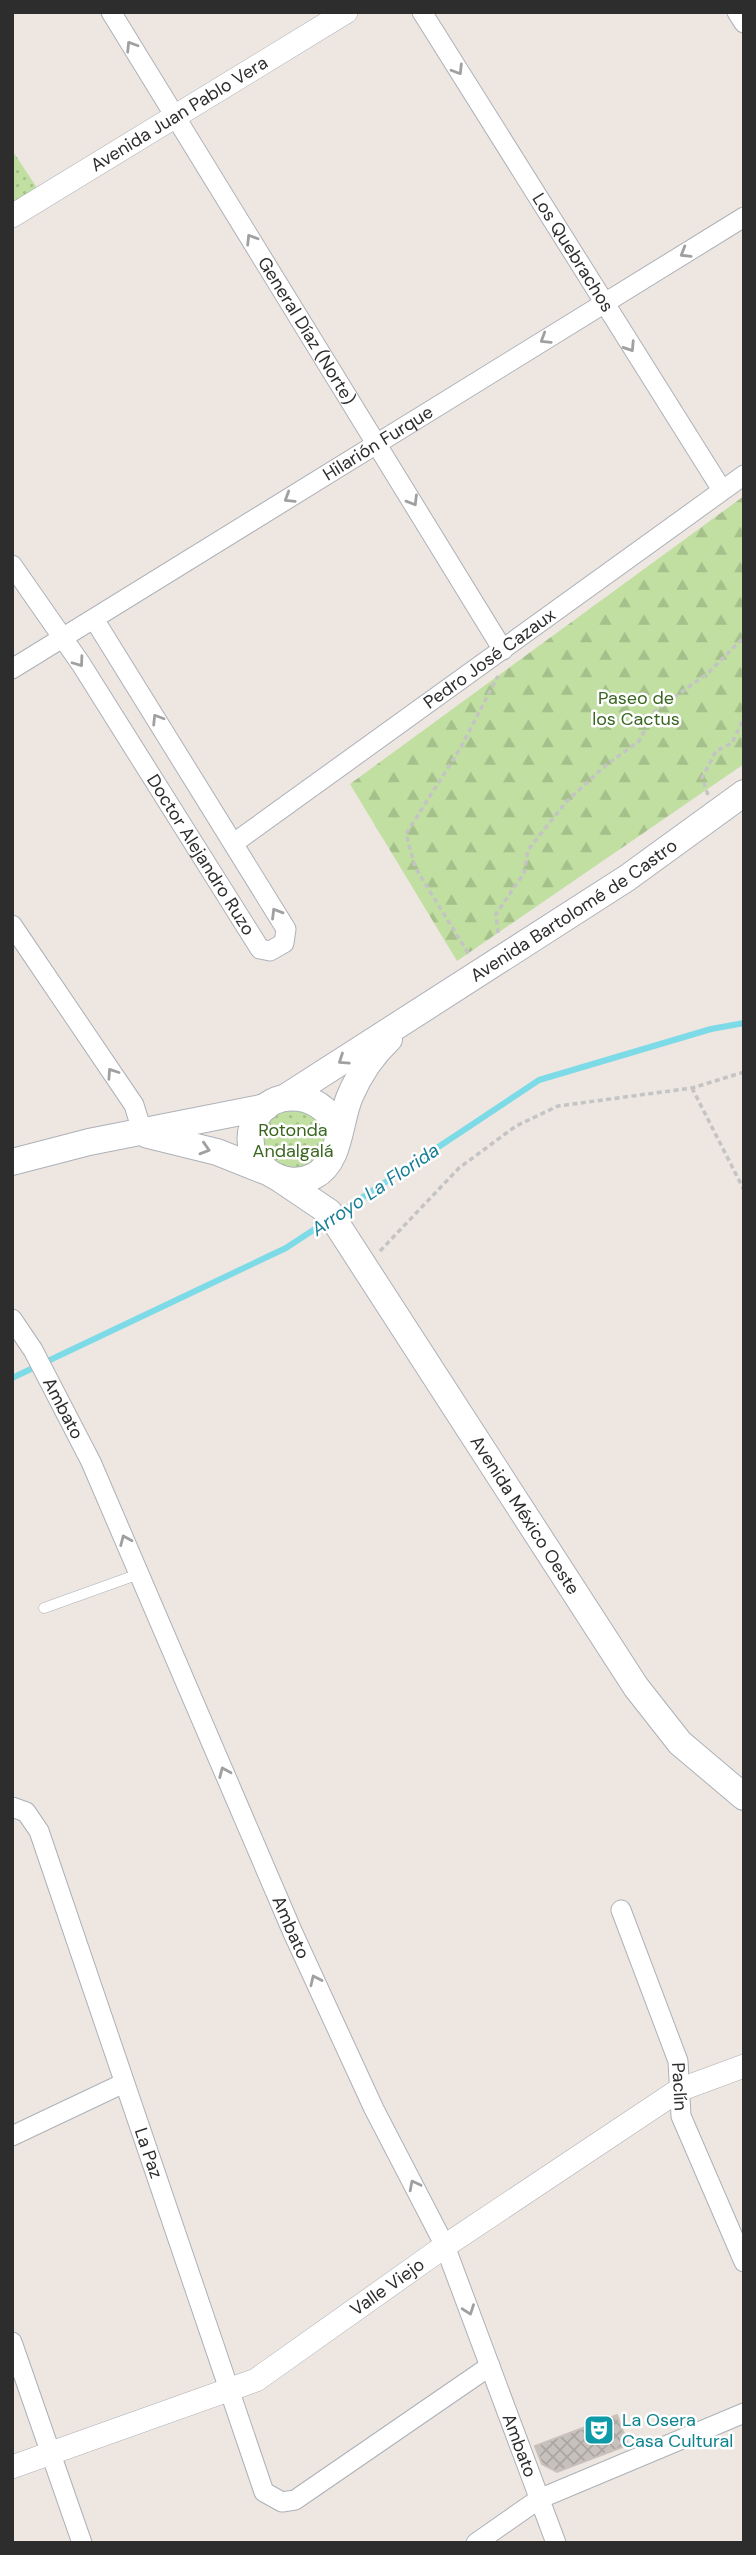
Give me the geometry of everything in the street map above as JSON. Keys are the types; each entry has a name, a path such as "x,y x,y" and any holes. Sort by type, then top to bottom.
{"main road":[{"name":"Avenida Bartolomé de Castro","path":"12,1162 89,1142 143,1134 276,1102 369,1041 402,1025 627,878 744,793"},
{"name":"Avenida Bartolomé de Castro","path":"336,1143 358,1080 382,1046 402,1025"},
{"path":"329,1212 336,1143 331,1116 306,1098 276,1102 255,1119 251,1140 254,1155 272,1175 298,1181 314,1176 330,1161 336,1143"},
{"name":"Avenida Bartolomé de Castro","path":"143,1134 217,1152 272,1175"},
{"name":"Avenida México Oeste","path":"272,1175 329,1212 636,1687 681,1742 744,1797"}],"street":[{"name":"General Díaz (Norte)","path":"111,12 503,650"},
{"name":"Avenida Juan Pablo Vera","path":"12,216 346,12"},
{"name":"Los Quebrachos","path":"422,12 722,490"},
{"path":"737,12 744,23"},
{"name":"Hilarión Furque","path":"12,669 744,217"},
{"name":"Pedro José Cazaux","path":"234,843 744,475"},
{"name":"Doctor Alejandro Ruzo","path":"12,565 81,664 260,949 270,951 284,943 286,929 94,620"},
{"path":"12,925 134,1105 143,1134"},
{"name":"Ambato","path":"12,1319 33,1350 91,1462 293,1933 374,2109 445,2246 556,2543"},
{"name":"La Paz","path":"12,1807 26,1812 38,1832 264,2492 282,2502 295,2500 490,2366"},
{"name":"Paclín","path":"621,1910 678,2061 681,2116 744,2262"},
{"name":"Valle Viejo","path":"12,2467 230,2391 256,2379 445,2246 679,2090 744,2066"},
{"path":"12,2136 124,2083"},
{"path":"12,2342 82,2543"},
{"path":"476,2543 539,2499 744,2413"}],"lane":[{"path":"44,1608 139,1574"}],"path":[{"path":"491,966 496,914 524,873 528,850 566,802 605,766 639,741 655,711 708,673 744,637"},
{"path":"491,966 415,867 406,834 461,747 499,674 503,650"},
{"path":"719,811 705,790 702,778 716,751 732,743 744,718"},
{"path":"363,1266 400,1233 459,1168 516,1126 558,1105 692,1088 744,1072"},
{"path":"692,1088 744,1190"}],"green space":[{"path":"12,150 37,188 12,203"},
{"name":"Paseo de los Cactus","path":"744,496 744,764 457,961 350,784"},
{"name":"Rotonda Andalgalá","path":"301,1108 319,1120 326,1138 313,1165 283,1171 262,1147 265,1129 276,1114"}],"building":[{"name":"La Osera Casa Cultural","path":"617,2415 628,2445 557,2472 542,2464 535,2446"}],"waterway":[{"name":"Arroyo La Florida","path":"339,1213 539,1080 711,1029 744,1023"},
{"name":"Arroyo La Florida","path":"12,1378 286,1248 327,1221"}],"place":[{"name":"La Osera Casa Cultural","path":"599,2430"}]}
